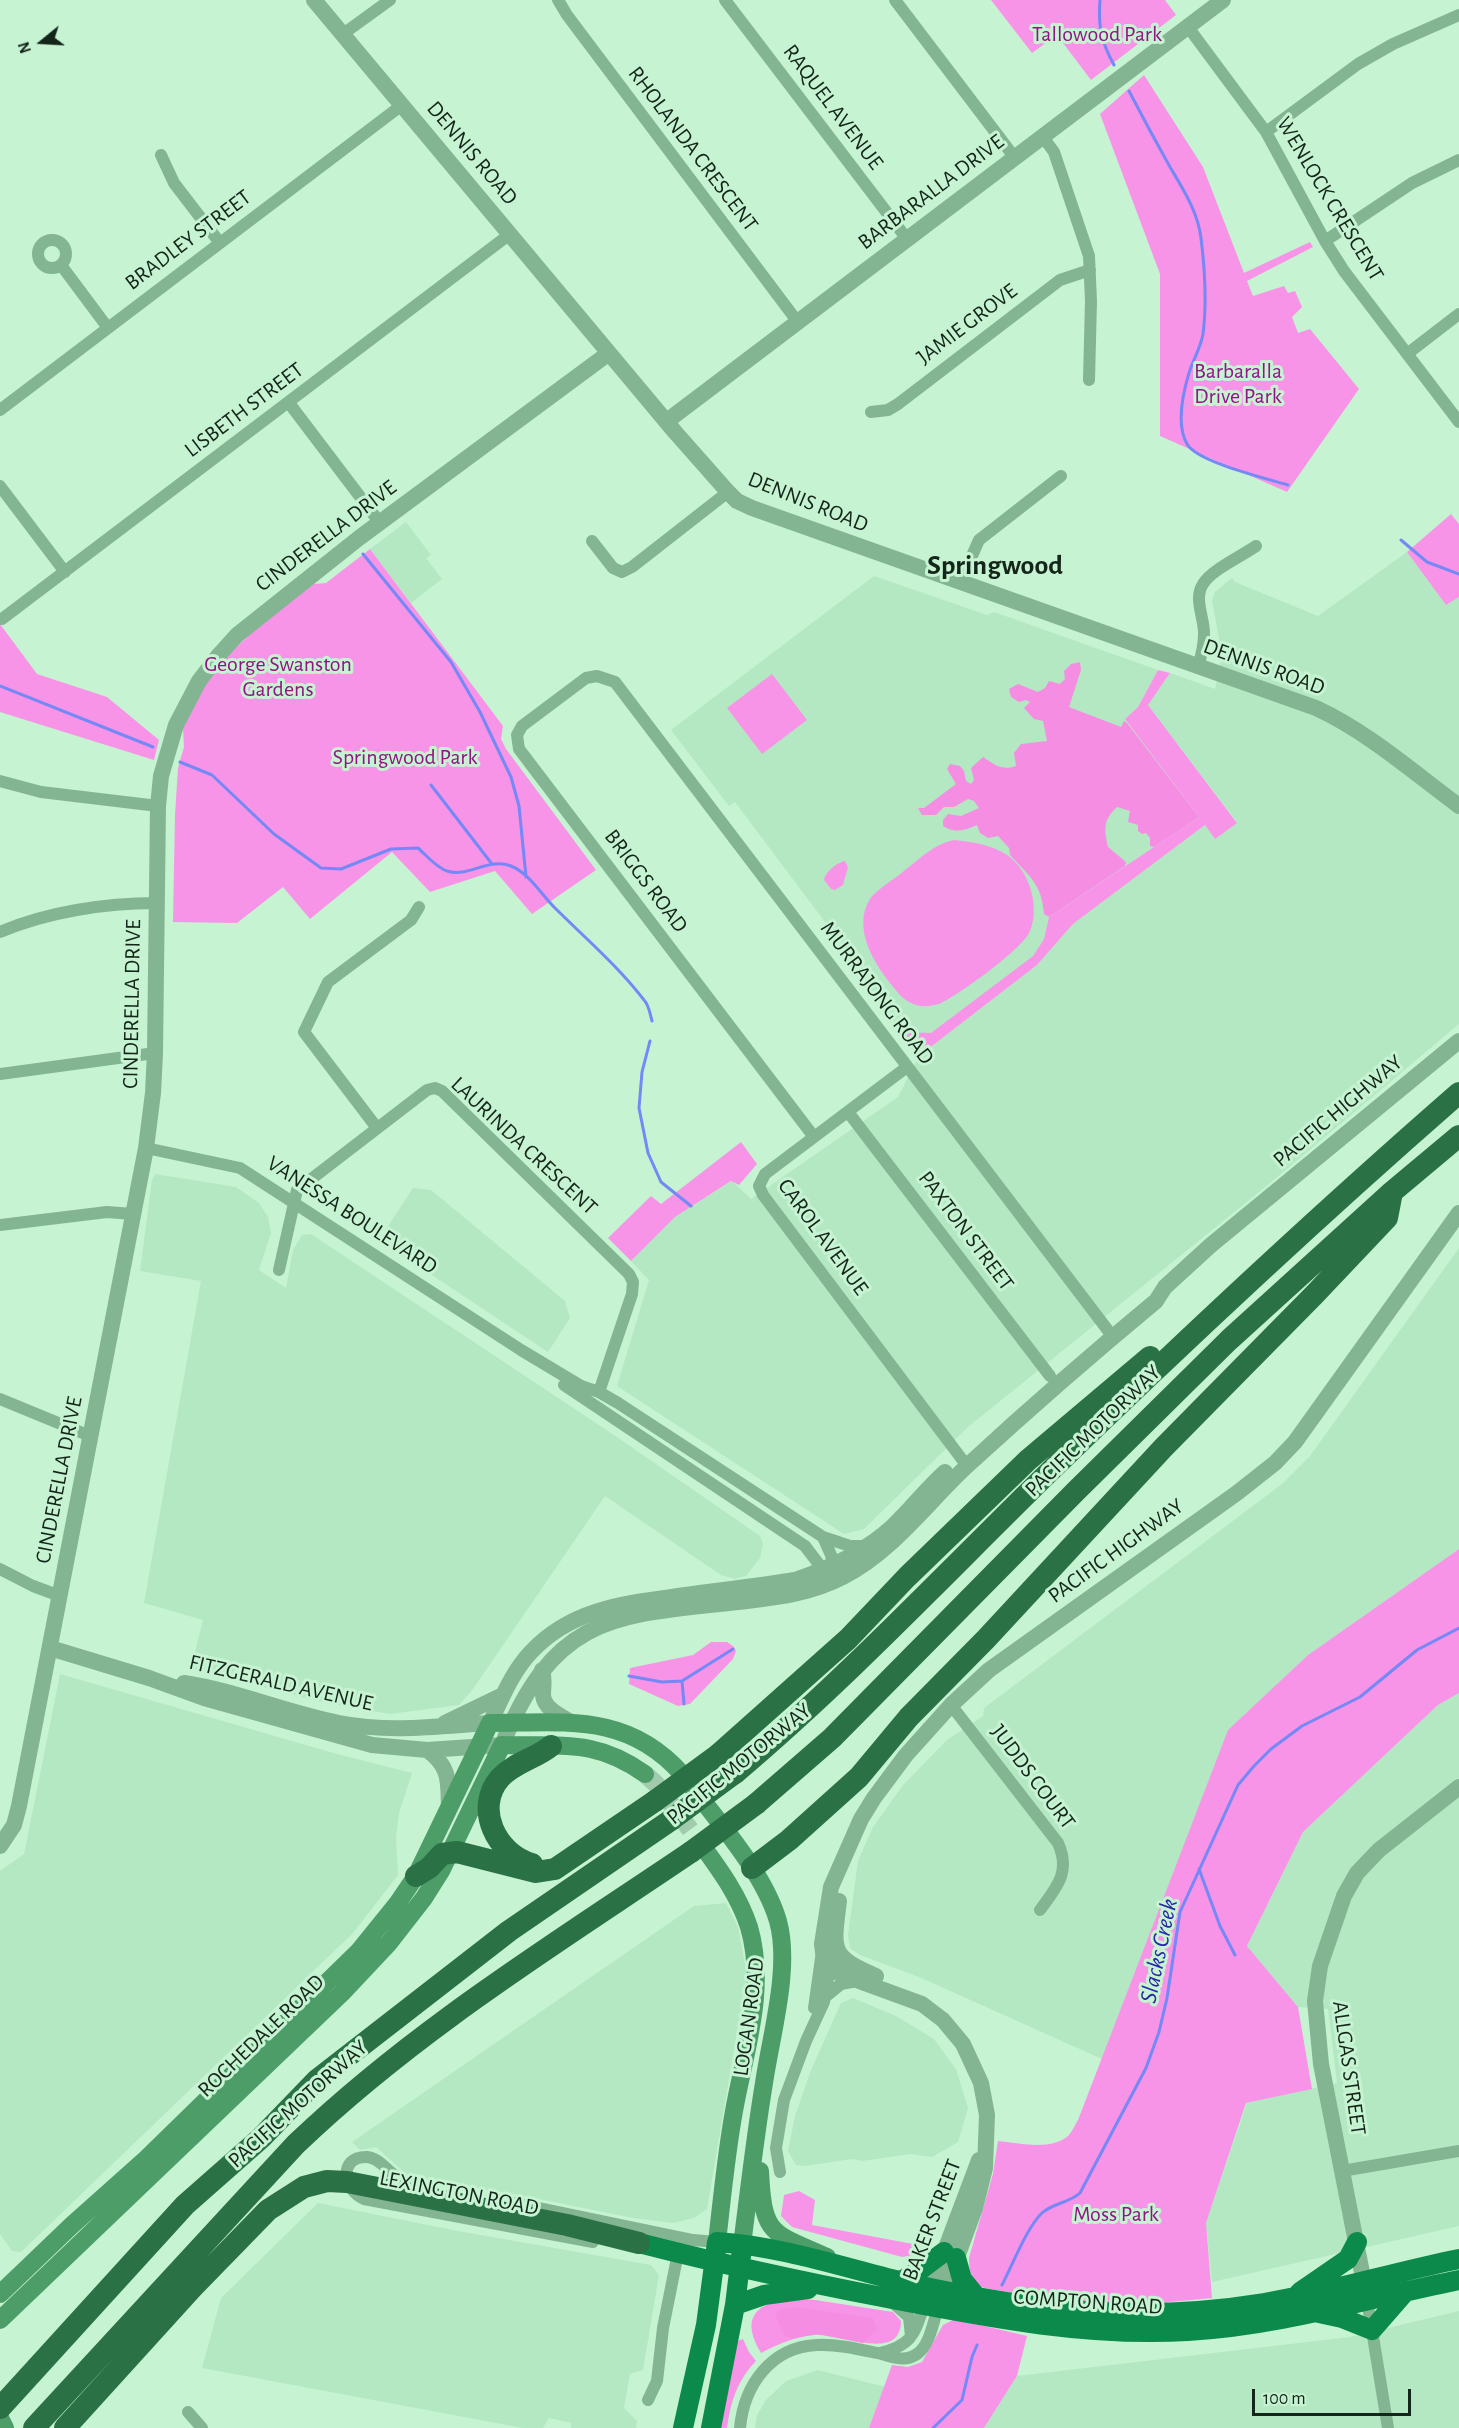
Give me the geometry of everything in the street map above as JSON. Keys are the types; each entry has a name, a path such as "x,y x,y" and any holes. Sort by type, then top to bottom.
{"highway":[{"name":"PACIFIC MOTORWAY","path":"3,2408 185,2205 261,2138 317,2080 509,1931 671,1820 735,1773 800,1718 1047,1474 1347,1190 1459,1092"},
{"name":"PACIFIC MOTORWAY","path":"34,2428 296,2144 335,2106 390,2060 477,1996 696,1848 756,1804 832,1738 1229,1340 1392,1192 1459,1136"},
{"path":"752,1868 789,1840 860,1777 909,1717 986,1640 1164,1447 1387,1218 1392,1192"},
{"path":"416,1876 429,1868 442,1854 462,1852 536,1872 555,1869 655,1801 719,1754 848,1639 907,1577 1028,1460 1229,1287 1255,1278"},
{"path":"551,1746 540,1755 519,1763 499,1779 490,1799 490,1823 501,1843 514,1855 527,1862 543,1864 579,1853"},
{"path":"475,1800 483,1835 501,1863"},
{"path":"65,2428 192,2288 268,2210 304,2187 327,2181 347,2182 567,2225 639,2243"}],"main road":[{"name":"LOGAN ROAD","path":"490,1723 594,1724 622,1731 661,1753 681,1774 752,1868 773,1906 783,1947 782,1972 757,2127 735,2306 711,2428"},
{"name":"ROCHEDALE ROAD","path":"0,2294 72,2225 146,2160 354,1957 397,1904 416,1876 490,1723"},
{"path":"502,1745 579,1746 594,1749 618,1758 645,1774"},
{"name":"ROCHEDALE ROAD","path":"0,2320 368,1966 406,1923 424,1898 449,1853 502,1745"},
{"name":"LOGAN ROAD","path":"683,2428 706,2325 728,2148 756,1995 756,1963 743,1911 726,1879 696,1848"},
{"path":"726,1879 752,1868"},
{"path":"757,2127 762,2203 770,2226 783,2237 856,2269"},
{"name":"COMPTON ROAD","path":"717,2242 742,2245 856,2269 901,2281 934,2298 1026,2324 1136,2332 1189,2331 1315,2312 1366,2291 1459,2259"},
{"path":"1290,2298 1348,2259 1357,2242"},
{"path":"639,2243 714,2263"},
{"path":"901,2281 950,2255 962,2279 975,2295"},
{"name":"COMPTON ROAD","path":"714,2263 887,2298 975,2295 1041,2307 1147,2313 1190,2312 1290,2298 1366,2291 1406,2291 1459,2280"},
{"path":"0,2281 19,2276"},
{"path":"735,2306 749,2299 778,2292 830,2288"},
{"path":"1315,2312 1372,2330 1406,2291"},
{"path":"3,2408 5,2428"}],"street":[{"name":"DENNIS ROAD","path":"314,0 609,353 737,501 1316,708 1339,719 1459,806"},
{"name":"RHOLANDA CRESCENT","path":"558,0 796,321"},
{"name":"RAQUEL AVENUE","path":"725,0 907,239"},
{"path":"895,0 1015,158"},
{"name":"BARBARALLA DRIVE","path":"667,421 796,321 1223,0"},
{"path":"343,34 385,2"},
{"path":"1266,132 1358,64 1393,44 1459,15"},
{"name":"WENLOCK CRESCENT","path":"1188,27 1266,132 1325,241 1344,271 1459,422"},
{"name":"BRADLEY STREET","path":"0,410 402,105"},
{"path":"1043,137 1054,152 1089,256 1089,380"},
{"path":"161,155 174,183 220,243"},
{"path":"1325,241 1412,183 1459,160"},
{"name":"LISBETH STREET","path":"3,620 510,234"},
{"path":"61,265 108,328"},
{"name":"JAMIE GROVE","path":"871,412 888,410 898,404 1060,280 1090,270"},
{"path":"1407,354 1459,314"},
{"name":"CINDERELLA DRIVE","path":"0,1846 14,1825 146,1148 155,1053 158,806 161,776 176,726 199,681 237,635 261,614 609,353"},
{"path":"289,403 380,523"},
{"path":"960,582 979,540 1061,476"},
{"path":"0,486 65,572"},
{"path":"592,541 613,568 622,572 632,567 728,492"},
{"path":"1198,667 1204,647 1205,633 1198,596 1202,585 1209,577 1256,546"},
{"name":"MURRAJONG ROAD","path":"606,677 615,682 1109,1333"},
{"name":"BRIGGS ROAD","path":"606,677 586,678 522,726 517,735 519,748 814,1137"},
{"path":"0,781 41,792 158,806"},
{"path":"0,932 20,923 66,913 129,903 156,903"},
{"path":"377,1128 304,1032 328,982 411,920 418,907"},
{"name":"PACIFIC HIGHWAY","path":"490,1723 512,1676 531,1652 562,1626 585,1614 631,1602 795,1580 861,1567 894,1540 964,1462 1050,1376 1156,1301 1165,1287 1211,1245 1459,1041"},
{"path":"0,1074 155,1053"},
{"name":"CAROL AVENUE","path":"907,1067 765,1174 759,1186 763,1195 964,1462"},
{"name":"LAURINDA CRESCENT","path":"279,1270 297,1190 427,1090 435,1088 442,1091 629,1274 633,1282 632,1294 599,1392"},
{"name":"PAXTON STREET","path":"848,1112 1050,1376"},
{"name":"VANESSA BOULEVARD","path":"146,1148 240,1168 296,1202 521,1350 581,1386 599,1392 823,1537 850,1546 867,1546"},
{"path":"0,1225 107,1212 133,1214"},
{"name":"PACIFIC HIGHWAY","path":"827,1938 831,1887 874,1798 906,1755 951,1705 989,1670 1237,1493 1275,1463 1295,1443 1459,1213"},
{"name":"PACIFIC HIGHWAY","path":"502,1745 527,1693 542,1670 558,1651 576,1637 609,1622 633,1616 798,1594 894,1526 1109,1333"},
{"name":"VANESSA BOULEVARD","path":"521,1350 554,1378 805,1546 831,1572"},
{"path":"0,1399 90,1436"},
{"path":"710,1481 718,1469"},
{"path":"823,1537 831,1572"},
{"path":"0,1569 33,1586 60,1596"},
{"name":"FITZGERALD AVENUE","path":"50,1648 149,1678 204,1698 356,1742 427,1750 502,1745"},
{"path":"542,1670 546,1703 553,1712 571,1722"},
{"name":"FITZGERALD AVENUE","path":"149,1678 211,1687 341,1724 396,1729 490,1723"},
{"name":"FITZGERALD AVENUE","path":"438,1726 503,1695"},
{"name":"JUDDS COURT","path":"951,1705 1058,1843 1064,1857 1063,1872 1058,1886 1040,1910"},
{"path":"427,1750 435,1756 447,1773 449,1809"},
{"name":"ALLGAS STREET","path":"1366,2291 1317,2031 1315,2001 1320,1966 1344,1896 1357,1873 1379,1850 1459,1787"},
{"path":"827,1938 850,1965"},
{"path":"780,2172 776,2153 780,2121 790,2082 821,2003 827,1966 823,1952 827,1938"},
{"name":"BAKER STREET","path":"827,1966 839,1961 850,1965 908,1989 922,2004"},
{"name":"BAKER STREET","path":"827,1966 840,1974 922,2004 944,2020 963,2044 975,2068 984,2095 987,2115 984,2151 976,2164 950,2255 934,2298"},
{"path":"821,2003 841,1984 858,1980"},
{"path":"1342,2171 1459,2151"},
{"name":"LEXINGTON ROAD","path":"347,2182 346,2175 351,2164 357,2159 368,2157 376,2160 399,2178 413,2184 577,2215 685,2239 717,2242"},
{"path":"648,2400 657,2380 663,2328 678,2253"},
{"path":"1366,2291 1388,2428"},
{"path":"887,2298 908,2315 911,2337"},
{"path":"879,2353 900,2348 911,2337 934,2298"},
{"path":"740,2428 745,2400 753,2383 764,2369 785,2354 816,2345 879,2353 900,2359 919,2353 926,2343 934,2298"},
{"path":"188,2412 202,2428"}],"shaded area":[{"path":"406,522 431,555 426,558 442,579 411,603 370,549"},
{"path":"1407,552 1446,605 1459,597 1459,1024 1263,1189 968,1427 864,1529 844,1534 617,1386 649,1280 631,1261 675,1217 732,1181 751,1199 898,1097 919,1056 1037,965 1073,924 1205,825 1237,822 1148,705 1170,673 1215,689 1222,655 1212,600 1215,592 1232,578 1235,582 1318,616"},
{"path":"874,576 987,615 994,612 1158,670 1138,707 1125,719 1199,817 1049,917 1044,939 1033,956 931,1034 901,1032 844,958 849,954 735,802 729,806 671,730"},
{"path":"1080,662 1081,670 1069,707 1121,727 1124,721 1127,723 1199,817 1154,847 1150,846 1150,838 1146,833 1142,834 1138,831 1138,825 1128,822 1130,811 1117,807 1107,821 1106,835 1108,847 1126,862 1125,866 1049,917 1044,914 1041,895 1033,881 1010,855 1009,848 998,836 988,838 980,833 977,825 956,831 943,826 943,820 948,814 961,816 979,808 974,801 968,799 954,807 944,807 936,815 922,815 918,808 924,808 956,784 947,769 950,764 960,766 964,771 966,781 971,784 974,780 971,768 983,757 999,766 1007,768 1016,766 1014,753 1021,744 1047,741 1043,721 1034,719 1024,708 1030,702 1026,700 1019,702 1011,697 1009,689 1018,684 1038,692 1045,688 1049,681 1060,684 1065,679 1064,671 1071,664"},
{"path":"155,1174 236,1187 259,1203 268,1217 271,1233 259,1270 286,1288 293,1250 302,1235 311,1234 614,1435 760,1536 763,1544 760,1558 746,1576 735,1579 721,1575 605,1496 473,1689 459,1705 390,1714 325,1703 191,1668 203,1620 144,1603 201,1281 140,1271 152,1180"},
{"path":"413,1188 431,1190 565,1301 570,1318 548,1352 379,1240"},
{"path":"1459,1248 1459,1549 1308,1655 1229,1730 1102,2059 919,1977 860,1955 850,1948 848,1935 858,1861 873,1827 903,1785 947,1740 983,1716 984,1708 1282,1484 1310,1456"},
{"path":"60,1674 337,1754 412,1773 399,1813 396,1837 398,1875 353,1933 21,2252 12,2251 0,2234 0,1871 24,1854"},
{"path":"1459,1693 1459,2226 1212,2282 1206,2223 1247,2103 1337,2083 1328,2009 1298,2007 1247,1946 1303,1832 1438,1705"},
{"path":"726,1903 738,1927 747,1974 707,2209 694,2218 673,2223 633,2218 509,2193 429,2181 406,2174 376,2147 360,2150 352,2142 694,1906"},
{"path":"853,1998 896,2016 934,2039 956,2069 968,2108 958,2142 932,2157 910,2154 862,2161 852,2159 805,2166 796,2165 788,2151 795,2116 811,2070 841,2003"},
{"path":"318,2203 458,2231 651,2265 659,2275 643,2370 630,2374 624,2408 637,2421 636,2428 571,2428 571,2423 549,2418 543,2428 523,2428 202,2368 221,2298"},
{"path":"795,2307 873,2318 877,2330 863,2343 817,2334 794,2338 785,2336 775,2315 781,2309"},
{"path":"1459,2311 1459,2428 984,2428 1017,2376 1350,2337"},
{"path":"818,2370 886,2387 869,2428 755,2428 757,2415 766,2400 786,2381"}],"green space":[{"name":"Tallowood Park","path":"991,0 1165,0 1176,15 1091,80 1057,35 1032,53"},
{"name":"Barbaralla Drive Park","path":"1144,75 1203,167 1244,273 1310,242 1313,247 1247,281 1253,296 1284,286 1288,293 1295,291 1302,307 1292,317 1298,333 1310,329 1359,389 1287,492 1160,436 1160,274 1100,114"},
{"path":"1451,514 1459,524 1459,597 1446,605 1407,552"},
{"name":"Springwood Park","path":"370,549 503,726 501,739 506,749 596,870 532,914 495,871 430,892 392,852 310,919 283,887 237,923 173,922 175,815 178,768 184,747 183,728 207,682 224,659 268,617 314,584 326,583"},
{"path":"0,624 37,674 107,697 159,740 154,760 0,712"},
{"path":"1158,670 1170,673 1148,705 1237,823 1215,839 1205,825 1073,924 1037,965 919,1056 901,1032 931,1033 1033,956 1044,939 1049,917 1199,817 1125,719 1138,707"},
{"path":"772,674 807,720 762,754 727,708"},
{"path":"954,840 991,847 1011,858 1019,866 1033,898 1033,921 1025,939 1005,959 977,980 941,1003 929,1006 917,1005 900,995 880,970 868,947 863,923 865,911 870,899 881,888 934,848"},
{"path":"845,861 848,867 843,885 835,890 831,889 824,880 825,877 832,868"},
{"path":"741,1142 757,1164 739,1185 731,1181 675,1217 631,1261 608,1238 651,1196 661,1204"},
{"name":"Moss Park","path":"1459,1549 1459,1693 1438,1705 1303,1832 1247,1946 1298,2007 1312,2089 1246,2103 1206,2223 1212,2298 1139,2305 1077,2305 980,2287 971,2274 969,2258 993,2174 998,2141 1044,2145 1061,2141 1068,2136 1078,2120 1228,1730 1308,1655"},
{"path":"711,1642 727,1642 736,1651 733,1659 690,1704 678,1706 629,1684 630,1668 693,1655"},
{"path":"799,2191 815,2200 812,2225 918,2245 913,2255 902,2257 792,2227 781,2216 784,2195"},
{"path":"786,2298 893,2312 901,2321 898,2334 891,2341 880,2344 814,2335 786,2341 761,2353 752,2332 754,2316 765,2305"},
{"path":"955,2319 1027,2336 1017,2376 984,2428 869,2428 892,2365 908,2367 922,2362 943,2325"},
{"path":"743,2339 756,2361 744,2376 736,2392 727,2428 720,2428 737,2341"}],"waterway":[{"path":"1100,0 1101,34 1114,65"},
{"path":"1129,91 1189,201 1197,219 1201,238 1205,310 1202,339 1189,373 1183,399 1181,418 1187,444 1193,451 1218,463 1288,485"},
{"path":"1401,540 1427,562 1459,574"},
{"path":"363,554 451,662 480,712 511,777 519,806 526,877"},
{"path":"0,686 153,747"},
{"path":"180,762 212,775 274,834 321,868 341,869 391,849 418,848 447,871 463,872 495,864 518,869 623,975 646,1002 652,1021"},
{"path":"431,785 492,864"},
{"path":"650,1041 642,1072 639,1108 648,1153 661,1182 691,1206"},
{"name":"Slacks Creek","path":"1002,2285 1036,2219 1046,2210 1080,2193 1146,2068 1159,2032 1167,1998 1180,1912 1238,1785 1271,1749 1302,1726 1360,1697 1417,1650 1459,1628"},
{"path":"629,1676 662,1682 682,1681 733,1649"},
{"path":"682,1681 684,1704"},
{"path":"1199,1869 1220,1926 1235,1955"},
{"name":"Slacks Creek","path":"933,2428 962,2400 977,2345"}],"tunnel":[{"path":"645,1774 656,1784 701,1844"}],"district":[{"name":"Springwood","path":"995,566"}],"park label":[{"name":"George Swanston Gardens","path":"278,676"}]}
